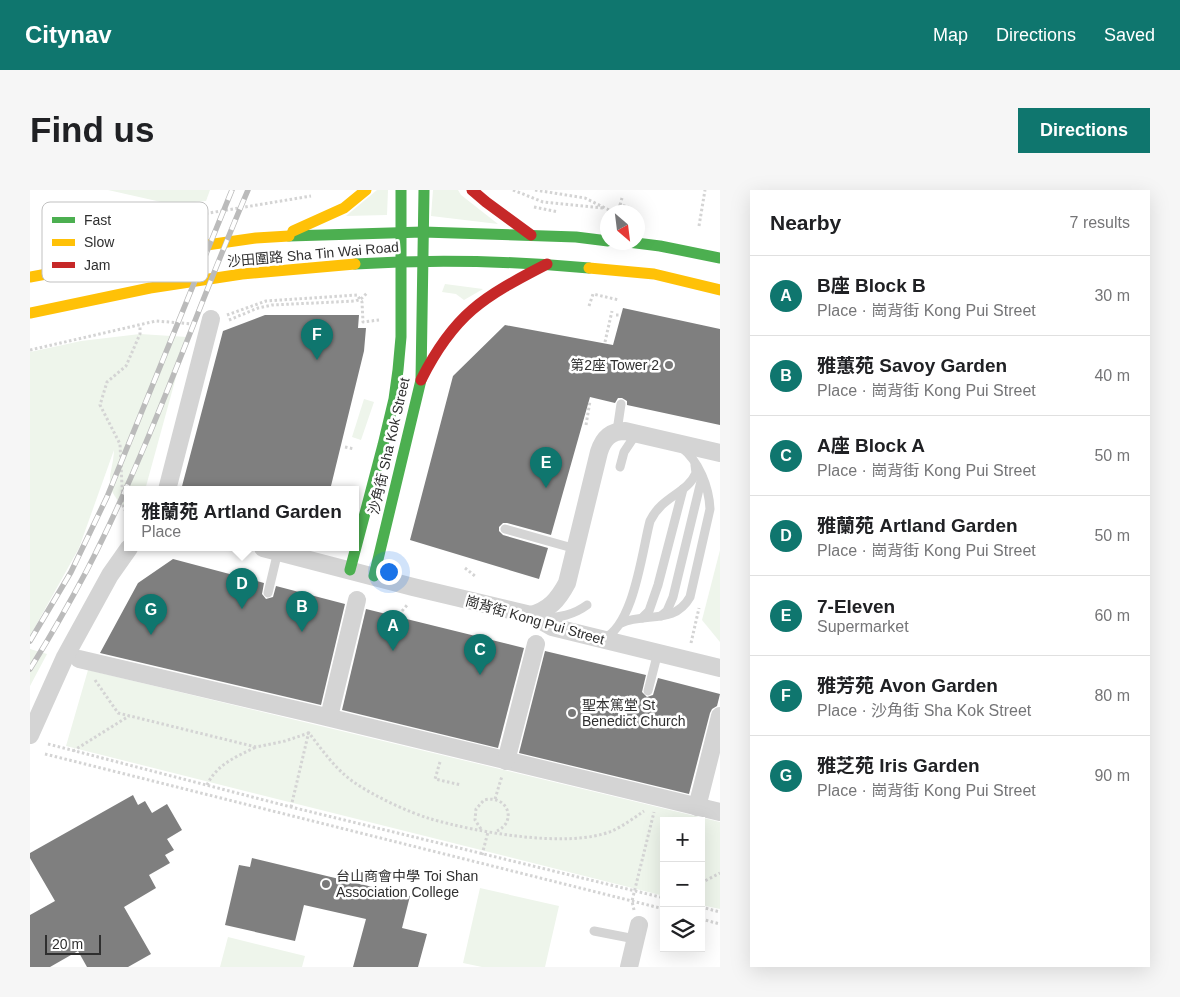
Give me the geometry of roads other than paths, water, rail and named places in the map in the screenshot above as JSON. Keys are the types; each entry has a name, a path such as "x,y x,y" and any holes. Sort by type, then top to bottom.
{"main road":[{"path":"282,236 344,208 366,190"},
{"name":"沙角街 Sha Kok Street","path":"359,536 394,398 402,337 401,190"},
{"path":"423,261 424,190"},
{"path":"472,190 494,210 513,220 531,235"},
{"name":"沙田圍路 Sha Tin Wai Road","path":"208,245 282,236 401,232 531,235 600,239"},
{"path":"645,244 720,258"},
{"name":"沙田圍路 Sha Tin Wai Road","path":"208,279 308,267 457,260 547,264 654,274 720,290"},
{"name":"沙角街 Sha Kok Street","path":"374,576 421,380 423,261"},
{"path":"421,380 433,354 471,310 492,295 547,264"},
{"name":"沙田圍路 Sha Tin Wai Road","path":"30,313 150,288 189,282"},
{"name":"沙角街 Sha Kok Street","path":"350,570 355,551"}],"street":[{"path":"168,486 211,319"},
{"path":"530,615 542,612 553,604 567,583 602,442 608,435 617,431 636,434 720,454"},
{"path":"30,735 65,657 110,574 127,551"},
{"name":"崗背街 Kong Pui Street","path":"274,551 530,615 552,627 601,640 720,668"},
{"path":"321,715 357,600"},
{"path":"506,761 536,644"},
{"path":"79,659 321,715 657,800 697,806 720,812"},
{"path":"697,806 720,716"},
{"path":"629,967 637,932"}],"lane":[{"path":"617,431 621,404"},
{"path":"620,467 624,452 636,434"},
{"path":"622,623 629,620 674,614 690,598 710,509 710,497 694,463 684,449 675,443"},
{"path":"601,640 613,633 622,623 629,604 650,520 654,512 694,479 696,473 694,463"},
{"path":"662,616 667,611 673,597 702,477"},
{"path":"642,618 649,611 656,593 684,489"},
{"path":"505,529 576,549"},
{"path":"268,593 270,551"},
{"path":"530,615 549,618 564,616 578,611 586,605"},
{"path":"648,691 658,652"},
{"path":"594,930 637,932"}],"railway":[{"path":"208,249 232,190"},
{"path":"127,486 248,190"},
{"path":"30,641 71,572 107,497 195,282"},
{"path":"30,669 87,570 124,493"}],"place":[{"name":"雅芳苑 Avon Garden","path":"317,360"},
{"name":"第2座 Tower 2","path":"669,365"},
{"name":"7-Eleven","path":"546,488"},
{"name":"雅蘭苑 Artland Garden","path":"242,609"},
{"name":"雅蕙苑 Savoy Garden","path":"302,632"},
{"name":"雅芝苑 Iris Garden","path":"151,635"},
{"name":"B座 Block B","path":"393,651"},
{"name":"A座 Block A","path":"480,675"},
{"name":"聖本篤堂 St Benedict Church","path":"572,713"},
{"name":"台山商會中學 Toi Shan Association College","path":"326,884"}]}
